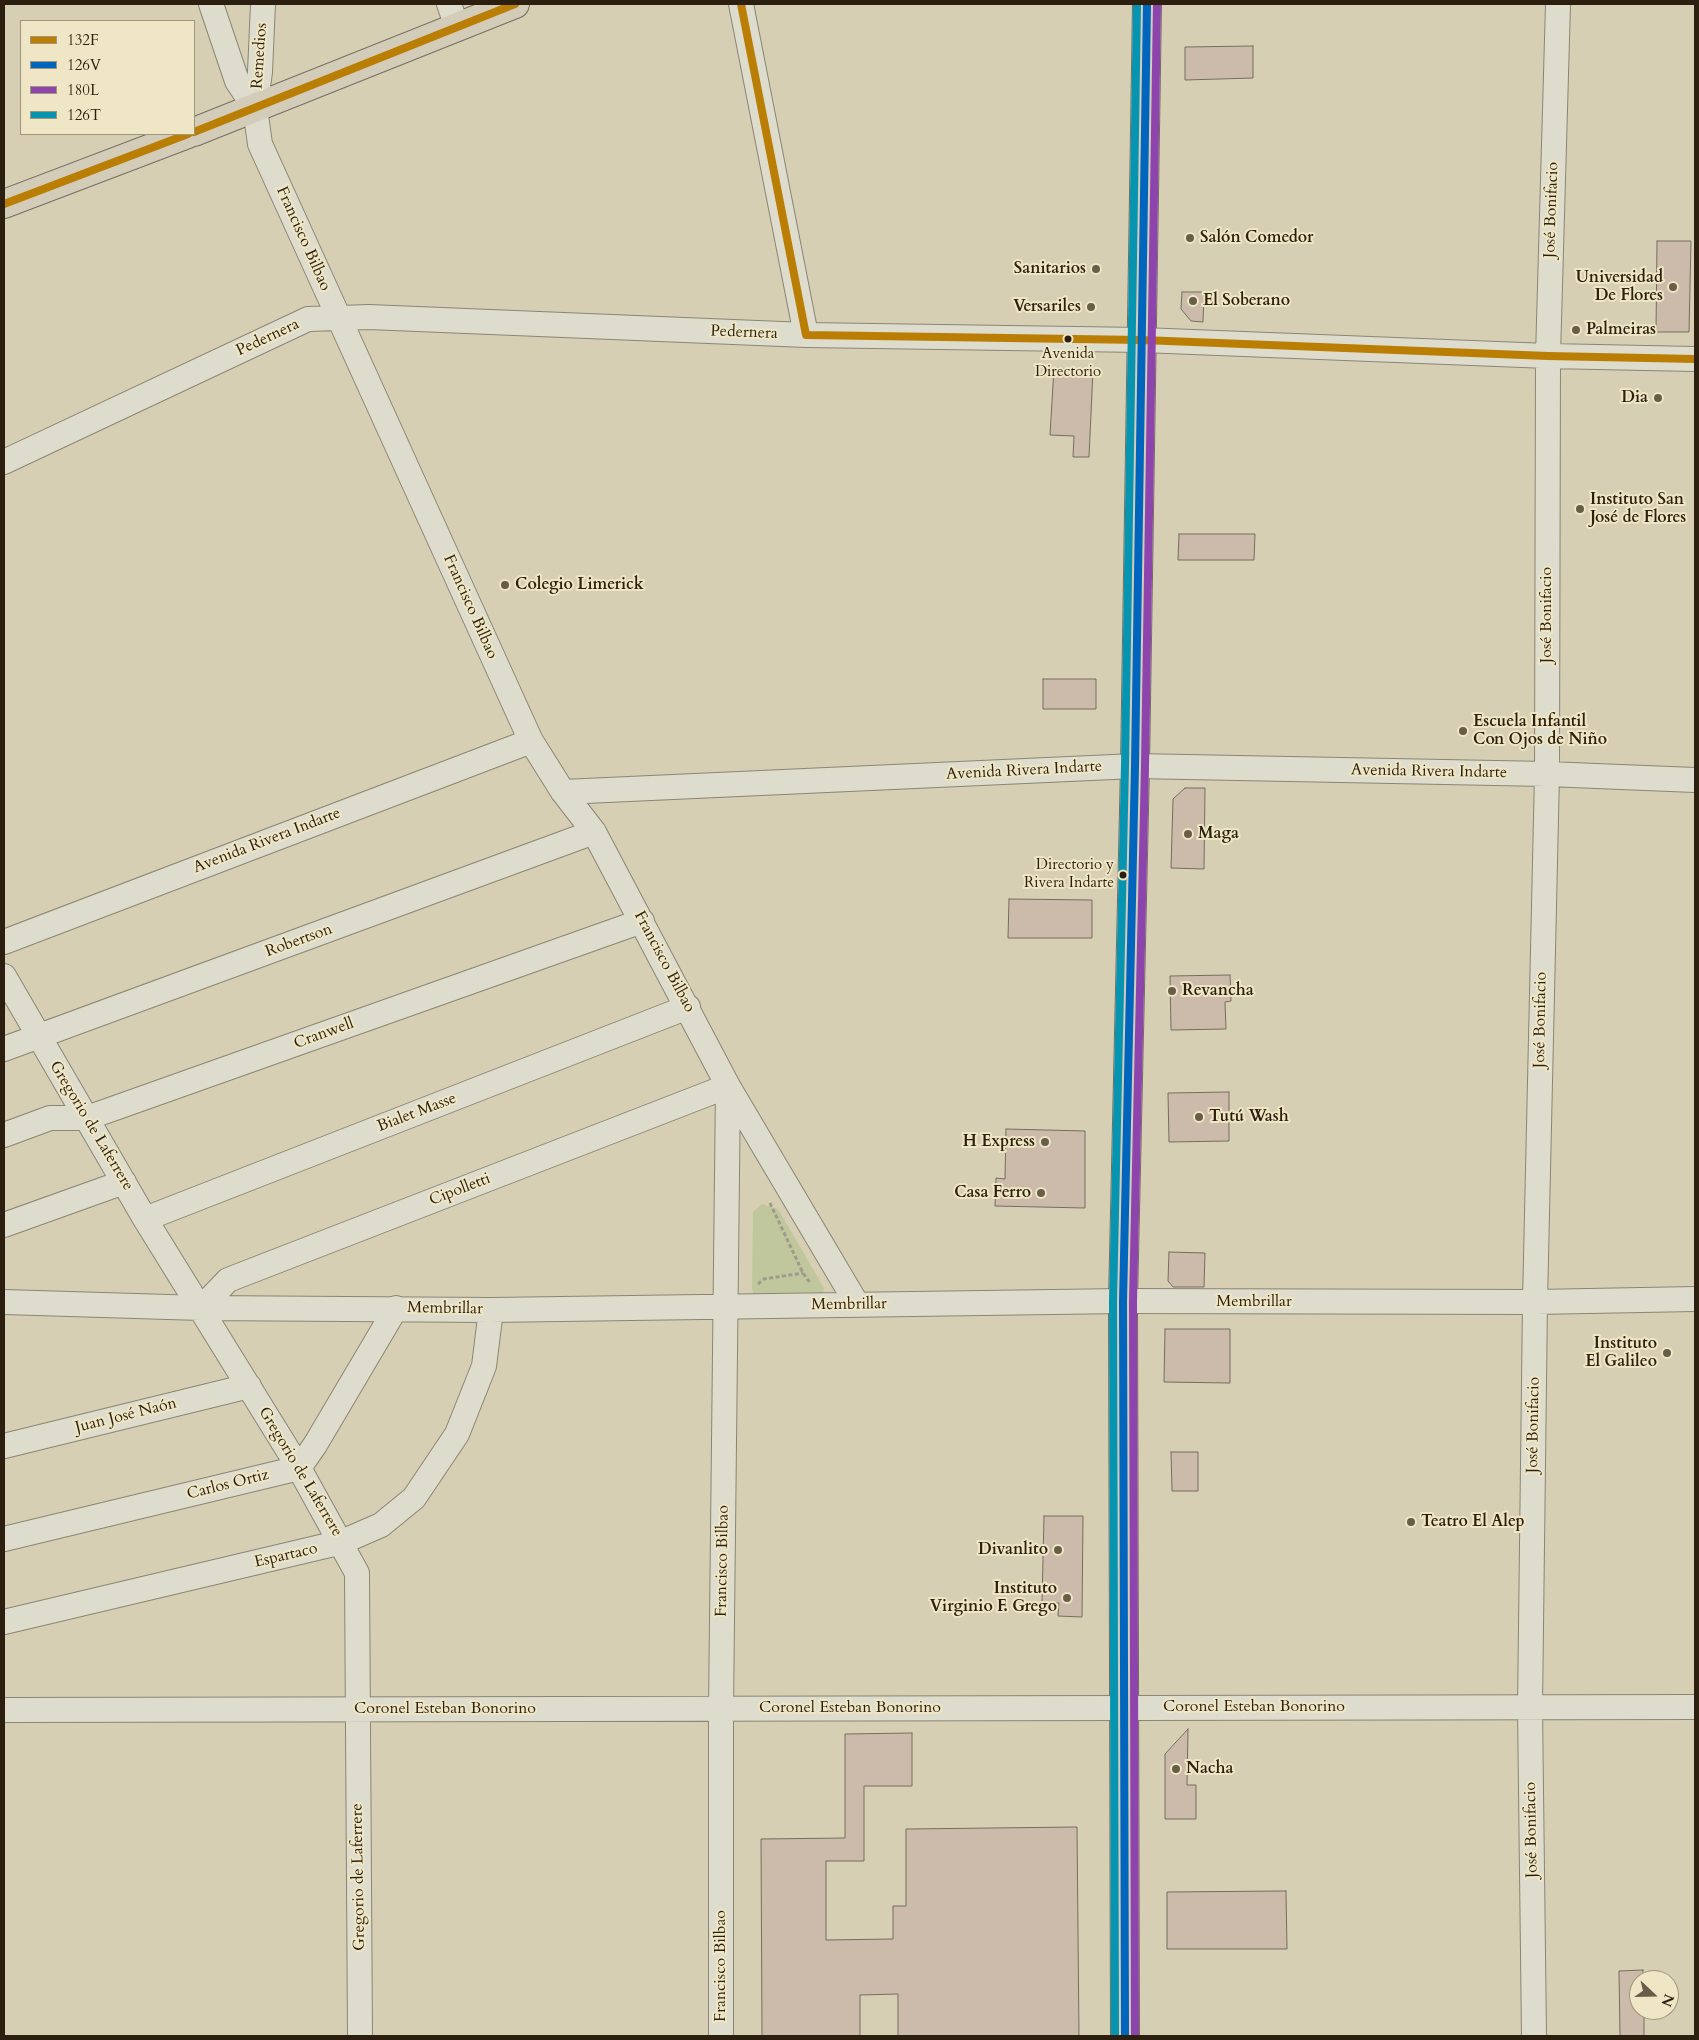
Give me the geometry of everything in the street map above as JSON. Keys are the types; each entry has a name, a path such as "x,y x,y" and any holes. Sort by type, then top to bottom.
{"main road":[{"path":"195,132 255,108 453,15 515,4"},
{"path":"1125,2036 1123,1301 1135,766 1147,4"},
{"path":"4,204 185,135"}],"street":[{"path":"211,4 238,81 255,108"},
{"path":"249,4 261,41"},
{"name":"Remedios","path":"255,108 260,72 263,4"},
{"path":"741,4 806,335"},
{"name":"José Bonifacio","path":"1534,2036 1530,1708 1535,1302 1547,774 1548,356 1558,4"},
{"name":"Francisco Bilbao","path":"255,108 260,144 531,741 564,792 594,832 728,1086 857,1304"},
{"name":"Pedernera","path":"4,462 308,319 369,317 806,335 1142,340 1548,356 1695,359"},
{"name":"Avenida Rivera Indarte","path":"4,942 531,741"},
{"name":"Avenida Rivera Indarte","path":"564,792 1135,766 1547,774 1695,780"},
{"name":"Robertson","path":"4,1049 594,832"},
{"name":"Cranwell","path":"4,1135 50,1118 86,1118 642,921"},
{"name":"Gregorio de Laferrere","path":"4,976 145,1219 249,1386 342,1542 357,1573 356,1710 360,2036"},
{"name":"Bialet Masse","path":"145,1219 688,1007"},
{"name":"Francisco Bilbao","path":"721,2036 721,1709 728,1086"},
{"name":"Cipolletti","path":"201,1308 228,1280 728,1086"},
{"path":"4,1225 124,1182"},
{"name":"Membrillar","path":"4,1302 201,1308 491,1310 1123,1301 1535,1302 1695,1299"},
{"path":"298,1468 315,1445 396,1308"},
{"name":"Espartaco","path":"4,1622 342,1542 381,1525 414,1498 457,1434 484,1366 491,1310"},
{"name":"Juan José Naón","path":"4,1446 249,1386"},
{"name":"Carlos Ortiz","path":"4,1538 298,1468"},
{"name":"Coronel Esteban Bonorino","path":"4,1710 1695,1707"}],"green space":[{"path":"762,1204 778,1209 824,1288 822,1298 755,1298 752,1289 753,1212"}],"building":[{"path":"1253,46 1253,78 1185,80 1185,47"},
{"name":"Universidad De Flores","path":"1657,241 1691,241 1689,332 1656,332"},
{"name":"El Soberano","path":"1182,292 1204,292 1203,322 1191,321 1181,309"},
{"path":"1054,368 1093,370 1089,457 1073,457 1074,436 1050,435"},
{"path":"1179,534 1255,534 1254,560 1178,560"},
{"path":"1043,679 1096,679 1096,709 1043,709"},
{"name":"Maga","path":"1185,788 1205,788 1204,869 1171,868 1173,799"},
{"path":"1009,899 1092,900 1092,938 1008,938"},
{"path":"1230,975 1231,1001 1225,1002 1226,1029 1171,1030 1170,976"},
{"name":"Tutú Wash","path":"1229,1092 1229,1141 1169,1142 1168,1093"},
{"path":"1006,1129 1085,1131 1085,1208 995,1206 996,1178 1005,1179"},
{"path":"1169,1252 1205,1253 1204,1287 1173,1287 1168,1281"},
{"path":"1165,1329 1230,1329 1230,1383 1164,1382"},
{"path":"1171,1452 1198,1452 1198,1491 1172,1491"},
{"name":"Divanlito","path":"1044,1516 1083,1516 1082,1617 1058,1616 1059,1603 1042,1603"},
{"path":"1188,1729 1187,1785 1196,1785 1196,1819 1165,1819 1165,1754"},
{"path":"912,1733 912,1786 864,1786 864,1861 826,1861 826,1940 893,1939 893,1906 906,1906 906,1829 1077,1827 1079,2036 898,2036 898,1994 860,1995 860,2036 762,2036 761,1839 845,1838 845,1734"},
{"path":"1286,1891 1287,1949 1167,1949 1167,1892"},
{"path":"1619,1971 1629,1971 1629,2020 1644,2020 1644,2036 1620,2036"}],"transit line":[{"name":"132F","path":"195,132 515,4"},
{"name":"132F","path":"741,4 806,335 1142,340 1548,356 1695,359"},
{"name":"126T","path":"1115,2036 1113,1301 1125,766 1137,4"},
{"name":"126V","path":"1125,2036 1123,1301 1135,766 1147,4"},
{"name":"180L","path":"1135,2036 1133,1301 1145,766 1157,4"},
{"name":"132F","path":"4,204 185,135"}],"place":[{"name":"Salón Comedor","path":"1190,238"},
{"name":"Sanitarios","path":"1096,269"},
{"name":"Universidad De Flores","path":"1673,287"},
{"name":"El Soberano","path":"1193,301"},
{"name":"Versariles","path":"1091,307"},
{"name":"Palmeiras","path":"1576,330"},
{"name":"Avenida Directorio","path":"1068,339"},
{"name":"Dia","path":"1658,398"},
{"name":"Instituto San José de Flores","path":"1580,509"},
{"name":"Colegio Limerick","path":"505,585"},
{"name":"Escuela Infantil Con Ojos de Niño","path":"1463,731"},
{"name":"Maga","path":"1188,834"},
{"name":"Directorio y Rivera Indarte","path":"1123,875"},
{"name":"Revancha","path":"1172,991"},
{"name":"Tutú Wash","path":"1199,1117"},
{"name":"H Express","path":"1045,1142"},
{"name":"Casa Ferro","path":"1041,1193"},
{"name":"Instituto El Galileo","path":"1667,1353"},
{"name":"Teatro El Alep","path":"1411,1522"},
{"name":"Divanlito","path":"1058,1550"},
{"name":"Instituto Virginio F. Grego","path":"1067,1598"},
{"name":"Nacha","path":"1176,1769"}]}
